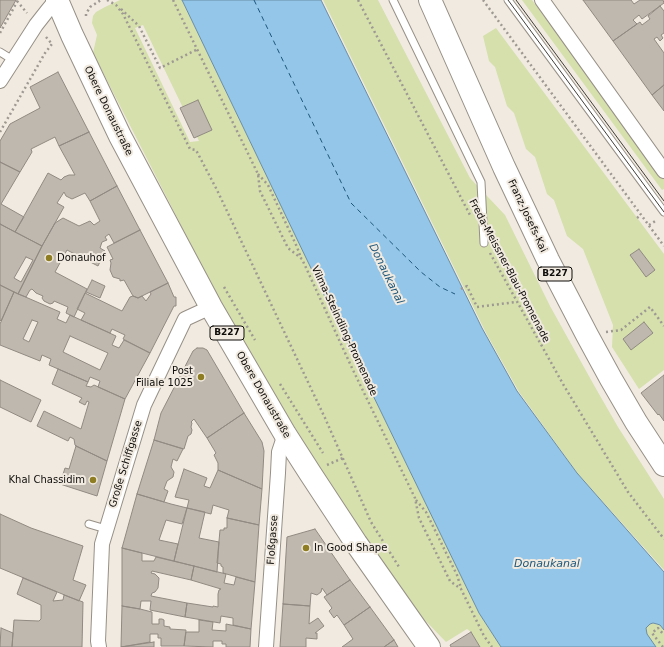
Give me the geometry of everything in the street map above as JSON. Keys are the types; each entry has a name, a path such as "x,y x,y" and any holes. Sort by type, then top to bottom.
{"main road":[{"name":"Obere Donaustraße","path":"57,0 120,136 211,307 285,434 356,543 430,647"},
{"name":"Franz-Josefs-Kai","path":"430,0 548,260 587,335 636,422 664,465"}],"street":[{"path":"0,81 13,60 57,0"},
{"path":"542,0 664,171"},
{"name":"Große Schiffgasse","path":"99,647 102,544 144,405 185,319 211,307"},
{"name":"Floßgasse","path":"266,647 279,452 285,434"}],"lane":[{"path":"393,0 481,182 484,243"},
{"path":"508,0 664,212"},
{"path":"0,52 13,60"},
{"path":"89,524 106,529"}],"path":[{"path":"86,18 86,14 90,7 101,0"},
{"path":"107,0 116,4 139,26 160,68 198,50"},
{"name":"Vilma-Steindling-Promenade","path":"173,0 258,174 260,191 288,248 302,260 379,426 415,498 419,518 450,581 461,589 484,636 492,647"},
{"name":"Freda-Meissner-Blau-Promenade","path":"358,0 470,215"},
{"path":"483,0 664,246"},
{"path":"0,33 18,1 24,10"},
{"path":"116,4 123,14 190,149 196,150 217,190 325,418 371,522 400,568"},
{"path":"47,37 52,44"},
{"path":"0,132 45,53 52,44 57,42"},
{"path":"258,174 268,185 302,260"},
{"path":"638,218 641,215"},
{"name":"Freda-Meissner-Blau-Promenade","path":"484,243 562,384 628,492 664,539"},
{"path":"224,285 255,340"},
{"path":"462,288 467,286 477,307 516,302"},
{"path":"587,335 621,330 650,307 664,326"},
{"path":"279,381 325,457"},
{"path":"329,464 343,458"},
{"path":"415,498 426,512 457,575 461,589"},
{"path":"663,647 652,633 658,628 664,635"}],"green space":[{"path":"120,0 182,0 479,613 501,647 480,647 471,632 467,629 446,642 419,614 380,561 272,391 213,288 93,53 97,35 92,23 93,16 96,12","holes":["143,25 199,141 190,142 135,28"]},
{"path":"323,0 378,0 470,178 505,215 550,306 595,387 618,427 664,499 664,570 578,474 519,392 486,333"},
{"path":"522,0 532,0 664,179 664,189 662,190"},
{"path":"496,28 664,254 664,370 639,389 612,347 613,325 583,249 567,236 554,200 547,194 535,157 526,149 514,113 507,106 495,67 489,61 483,36"},
{"path":"653,623 660,625 664,630 664,647 656,647 647,634 646,628"}],"water":[{"name":"Donaukanal","path":"182,0 321,0 482,328 517,391 577,473 664,572 664,630 660,625 653,623 646,628 647,634 656,647 501,647 479,613"}],"building":[{"path":"0,0 16,0 0,28"},
{"path":"583,0 631,0 634,4 640,0 663,0 664,3 642,19 639,15 633,20 637,24 613,41"},
{"path":"660,6 664,11 664,33 661,35 663,38 660,41 657,37 654,39 664,53 664,85 652,95 613,41 640,22 642,25 650,19 648,16"},
{"path":"58,72 89,132 59,146 55,137 31,149 32,152 20,172 0,162 0,141 10,124 40,108 30,87"},
{"path":"664,85 664,111 652,95"},
{"path":"198,100 212,130 194,138 180,108"},
{"path":"89,132 117,186 90,201 85,193 72,199 66,196 64,192 57,203 64,207 42,246 15,232 48,173 61,180 69,175 75,175 59,146"},
{"path":"0,162 20,172 1,204 24,217 15,232 0,224"},
{"name":"Donauhof","path":"117,186 140,230 114,243 109,234 105,237 107,240 102,242 100,248 105,251 98,266 67,250 55,272 87,289 74,317 66,313 68,307 54,301 50,304 44,301 42,298 43,296 36,293 32,289 26,297 18,294 55,223 63,218 79,226 90,221 94,225 100,221 90,201"},
{"path":"0,224 42,246 18,294 0,285","holes":["26,257 33,260 21,282 14,278"]},
{"path":"140,230 168,283 138,298 133,296 124,280 120,281 120,279 113,277 110,270 110,260 113,259 107,247"},
{"path":"639,249 655,270 646,277 630,255"},
{"path":"92,280 105,286 100,298 86,292"},
{"path":"168,283 174,297 176,297 176,306 174,306 150,353 123,339 125,335 112,329 110,333 81,320 85,313 77,309 85,293 122,311 130,297 133,296 138,298 142,296 146,301 151,294 150,292"},
{"path":"0,285 14,292 1,321 0,320"},
{"path":"14,292 60,312 57,319 66,323 70,315 116,336 112,345 119,348 124,340 150,353 125,399 98,387 100,381 90,377 88,382 49,365 51,359 42,355 40,361 0,345 0,324","holes":["32,320 38,322 29,342 23,339","70,336 108,353 100,370 63,352"]},
{"path":"644,322 653,333 631,350 623,339"},
{"path":"197,348 207,350 244,413 207,438 194,419 191,422 191,434 188,436 184,449 154,440 161,413 193,351"},
{"path":"58,369 88,382 86,386 91,387 94,385 125,399 107,461 76,446 74,439 70,437 68,441 37,426 44,411 81,429 89,402 87,401 85,405 79,402 82,398 52,384"},
{"path":"664,375 664,421 641,393"},
{"path":"0,380 41,400 31,422 0,407"},
{"path":"244,413 262,442 264,451 262,489 218,470 218,463 214,455 216,453 207,438"},
{"path":"154,440 183,449 177,461 173,459 171,467 174,472 173,477 167,481 164,489 168,491 164,502 137,494"},
{"path":"76,446 107,461 97,496 60,484 65,468 69,469"},
{"path":"184,469 207,478 204,486 210,488 218,470 262,489 259,525 227,518 229,510 213,505 211,514 187,508 189,500 175,497"},
{"path":"137,494 187,508 182,524 166,520 159,540 178,544 174,561 122,548"},
{"path":"187,508 205,512 199,538 219,542 217,572 174,561"},
{"path":"0,514 31,528 83,546 73,580 86,585 79,601 0,568"},
{"path":"227,518 259,525 255,582 223,573 223,567 221,564 217,563 220,530 227,528"},
{"path":"315,529 350,580 327,595 322,588 321,592 317,595 311,593 310,606 283,604 287,537"},
{"path":"122,548 142,553 142,561 154,561 156,557 194,566 191,580 152,571 151,573 155,574 159,578 158,588 152,593 151,596 187,603 185,617 150,610 151,601 141,601 140,609 122,606"},
{"path":"194,566 226,574 224,583 234,585 236,577 255,582 251,629 233,625 233,618 221,616 220,623 185,617 187,603 218,607 218,594 219,590 221,589 191,580"},
{"path":"23,578 57,592 53,601 63,600 64,595 83,602 82,647 12,647 14,620 39,621 41,619 41,605 17,594"},
{"path":"350,580 370,607 344,625 337,615 334,618 329,611 332,608 324,597"},
{"path":"283,604 310,606 309,624 318,618 324,626 315,633 317,633 317,639 306,638 306,647 280,647"},
{"path":"122,606 152,612 152,624 159,624 159,619 162,619 164,620 164,626 170,627 170,629 186,630 184,646 161,646 161,638 158,638 158,634 150,634 150,642 121,647"},
{"path":"370,607 394,640 384,647 342,647 353,639 344,625"},
{"path":"199,620 213,622 212,630 226,631 226,624 251,629 250,647 226,647 226,644 222,644 222,641 213,641 213,647 184,646 186,632 199,632"},
{"path":"1,628 13,633 12,647 0,647"},
{"path":"471,632 480,647 451,647 450,645"},
{"path":"394,640 398,647 384,647"},
{"path":"154,642 154,647 121,647"}],"ferry route":[{"path":"254,0 351,203 421,272 440,287 455,294"}],"tram line":[{"path":"508,0 664,212"},
{"path":"516,0 664,201"}],"place":[{"name":"Donauhof","path":"49,258"},
{"name":"Post Filiale 1025","path":"201,377"},
{"name":"Khal Chassidim","path":"93,480"},
{"name":"In Good Shape","path":"306,548"}]}
